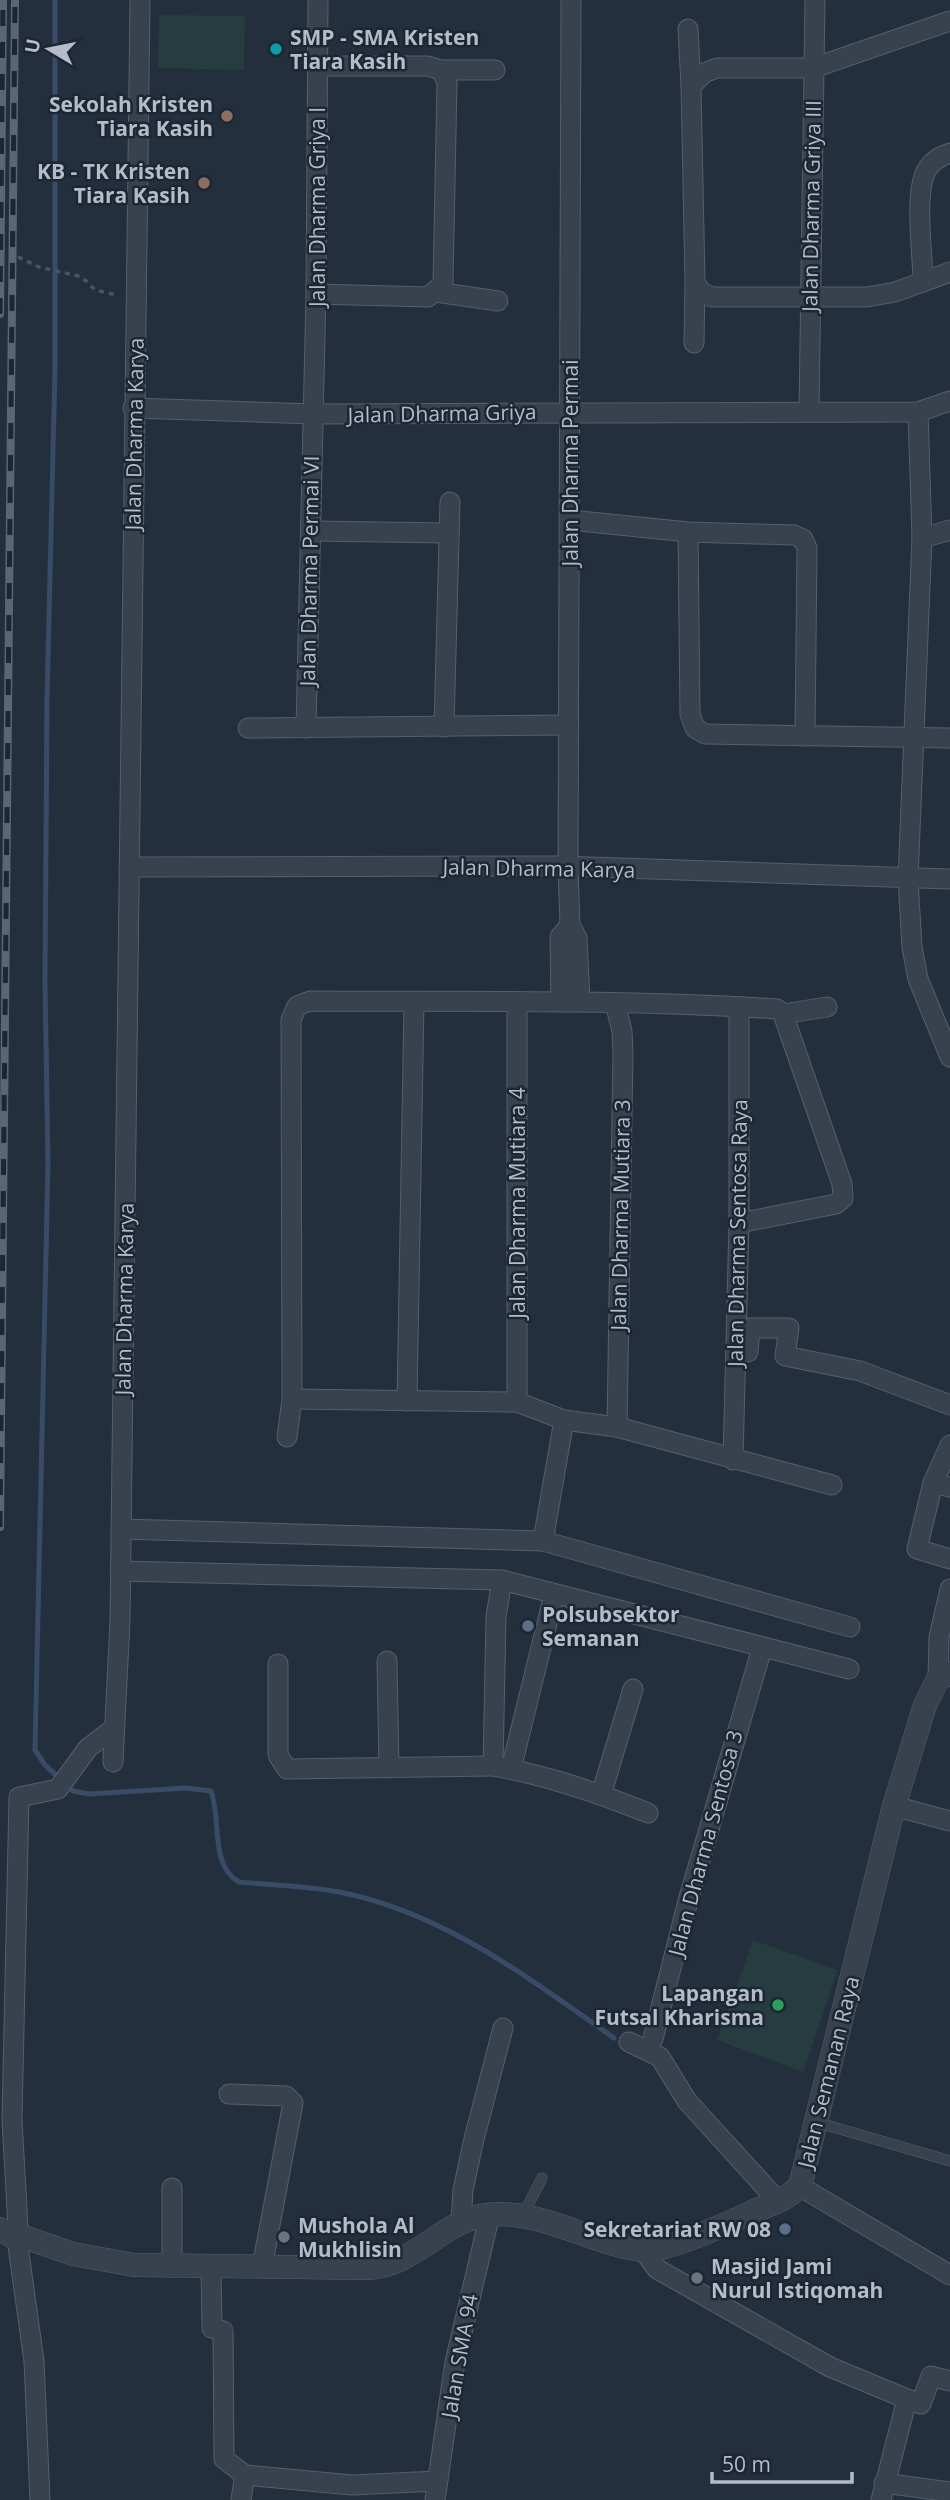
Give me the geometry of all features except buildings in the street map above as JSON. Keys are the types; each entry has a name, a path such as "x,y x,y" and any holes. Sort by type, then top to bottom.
{"street":[{"name":"Jalan Dharma Karya","path":"113,1762 121,1529 140,0"},
{"name":"Jalan Dharma Griya I","path":"313,414 317,0"},
{"name":"Jalan Dharma Permai","path":"570,1001 560,937 570,925 571,0"},
{"name":"Jalan Dharma Griya III","path":"809,412 815,0"},
{"path":"691,86 704,73 717,68 813,68 950,21"},
{"path":"688,29 695,282 694,343"},
{"path":"318,65 428,66 441,70 495,70"},
{"path":"316,294 428,297 443,284 447,82 441,70"},
{"path":"923,282 921,187 927,169 938,158 950,153"},
{"path":"695,282 701,292 712,297 867,298 950,272"},
{"path":"436,292 498,301"},
{"name":"Jalan Dharma Griya","path":"133,408 313,414 569,411 918,412 950,401"},
{"path":"918,412 922,538 916,738 908,879 912,947 918,979 950,1057"},
{"name":"Jalan Dharma Permai VI","path":"306,728 313,414"},
{"path":"444,727 450,502"},
{"path":"570,520 688,532 794,536 806,542 805,736"},
{"path":"922,538 950,530"},
{"path":"311,531 449,533"},
{"path":"688,532 690,714 695,728 705,734 950,738"},
{"path":"248,728 569,725"},
{"name":"Jalan Dharma Karya","path":"129,867 568,866 950,879"},
{"path":"287,1437 292,1399 291,1020 297,1006 310,1001 570,1001 739,1007 776,1010 783,1014 827,1007"},
{"path":"407,1401 414,1002"},
{"name":"Jalan Dharma Mutiara 4","path":"517,1003 517,1402"},
{"name":"Jalan Dharma Mutiara 3","path":"615,1003 622,1031 623,1053 617,1427"},
{"name":"Jalan Dharma Sentosa Raya","path":"733,1460 739,1223 739,1007"},
{"path":"739,1223 836,1204 843,1198 842,1184 783,1014"},
{"path":"736,1366 747,1363 750,1328 789,1328 785,1356 860,1371 950,1405"},
{"path":"292,1399 517,1402 564,1420 617,1427 832,1485"},
{"path":"542,1541 564,1420"},
{"path":"950,1444 941,1485 917,1549 950,1559"},
{"path":"121,1529 542,1541 850,1627"},
{"path":"120,1571 502,1580 849,1669"},
{"path":"502,1580 496,1617 502,1768"},
{"path":"944,1676 939,1636 950,1589"},
{"path":"502,1768 554,1595"},
{"name":"Jalan Dharma Sentosa 3","path":"653,2039 688,1901 761,1648"},
{"path":"387,1661 389,1768"},
{"path":"278,1664 278,1755 287,1769 502,1768 601,1794 648,1813"},
{"name":"Jalan Semanan Raya","path":"644,2251 726,2224 778,2201 799,2186 894,1806 925,1705 944,1676"},
{"path":"601,1794 633,1689"},
{"path":"40,2500 34,2361 14,2233 12,2120 19,1797 61,1784 88,1748 113,1729"},
{"path":"894,1806 950,1821"},
{"path":"461,2223 463,2190 503,2028"},
{"path":"629,2042 660,2057 687,2101 778,2201"},
{"path":"229,2094 286,2096 293,2103 262,2267"},
{"path":"799,2186 950,2275"},
{"path":"172,2188 172,2267"},
{"path":"14,2233 72,2254 134,2265 381,2267 421,2250 461,2223 489,2214 523,2217 644,2251 657,2269 830,2367 907,2399 921,2404 931,2376 950,2381"},
{"name":"Jalan SMA 94","path":"436,2491 455,2362 489,2214"},
{"path":"211,2267 212,2328 223,2331 224,2459 245,2475 436,2491"},
{"path":"907,2399 883,2492 950,2492"},
{"path":"241,2500 245,2475"}],"lane":[{"path":"815,2122 950,2161"},
{"path":"523,2217 542,2178"}],"path":[{"path":"0,248 40,267 82,277 95,290 136,301"}],"green space":[{"path":"159,15 245,16 244,70 158,68"},
{"name":"Lapangan Futsal Kharisma","path":"753,1940 838,1970 803,2072 717,2040"}],"waterway":[{"path":"55,0 55,369 47,699 45,983 48,1163 35,1750 45,1765 73,1791 89,1794 186,1788 211,1791 220,1853 230,1874 239,1882 339,1892 414,1915 484,1950 614,2038"}],"railway":[{"path":"0,314 3,0"},
{"path":"0,1527 15,0"}],"place":[{"name":"SMP - SMA Kristen Tiara Kasih","path":"276,49"},
{"name":"Sekolah Kristen Tiara Kasih","path":"227,116"},
{"name":"KB - TK Kristen Tiara Kasih","path":"204,183"},
{"name":"Polsubsektor Semanan","path":"528,1626"},
{"name":"Lapangan Futsal Kharisma","path":"778,2005"},
{"name":"Sekretariat RW 08","path":"785,2229"},
{"name":"Mushola Al Mukhlisin","path":"284,2237"},
{"name":"Masjid Jami Nurul Istiqomah","path":"697,2278"}]}
